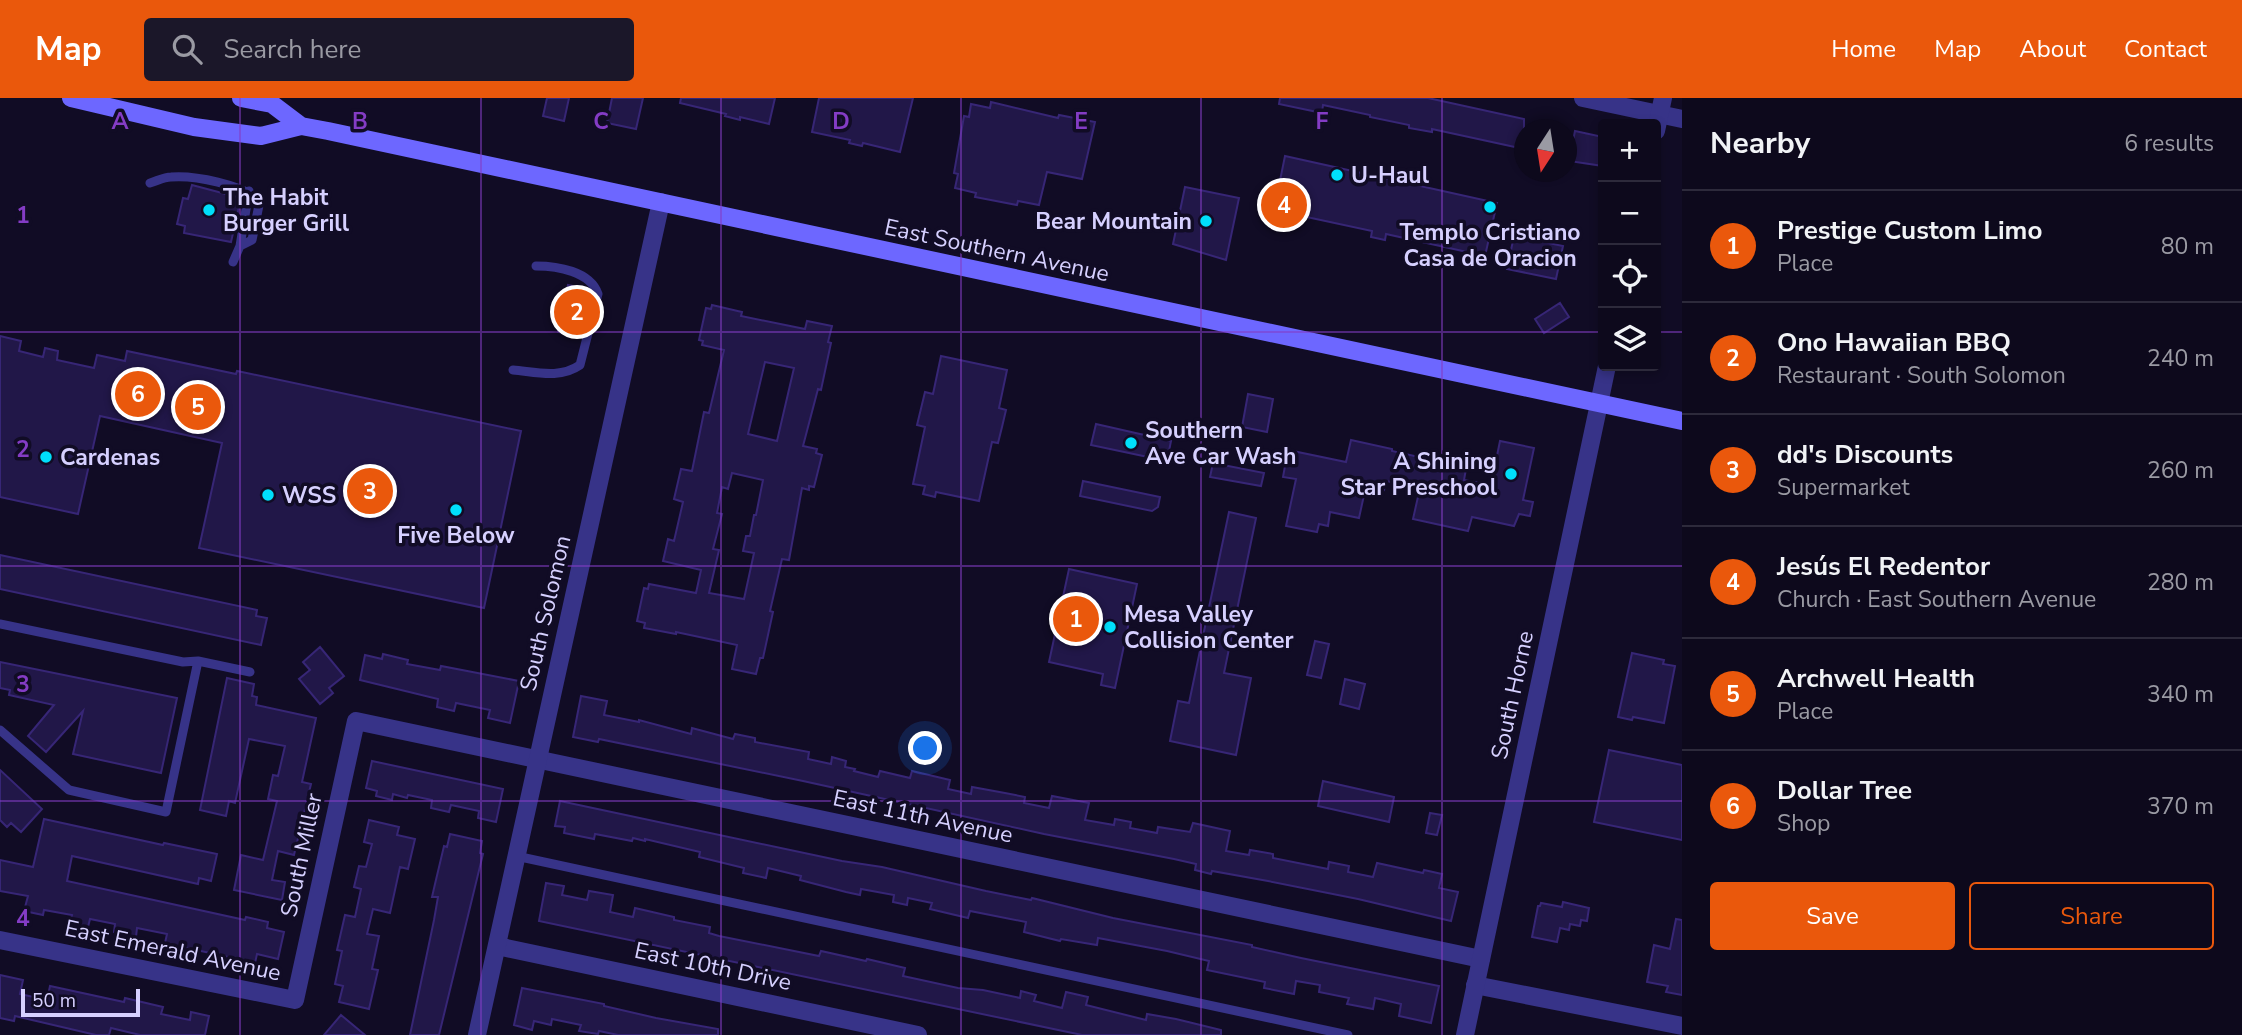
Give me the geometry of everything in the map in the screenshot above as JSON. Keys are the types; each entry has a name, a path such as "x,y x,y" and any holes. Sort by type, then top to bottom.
{"main road":[{"name":"East Southern Avenue","path":"71,98 194,127 261,136 301,126"},
{"name":"East Southern Avenue","path":"241,98 272,104 301,126 1682,421"}],"street":[{"path":"1584,98 1682,120"},
{"name":"South Solomon","path":"477,1035 661,202"},
{"name":"South Horne","path":"1465,1035 1606,371"},
{"name":"East 11th Avenue","path":"356,720 1481,960"},
{"name":"South Miller","path":"295,1000 356,720"},
{"name":"East Emerald Avenue","path":"0,940 295,1000"},
{"name":"East 10th Drive","path":"497,946 918,1035"},
{"path":"1475,985 1682,1026"}],"lane":[{"path":"150,183 178,177 236,187 249,191 260,201 253,240 240,246 233,262"},
{"path":"513,370 556,374 570,372 580,365 598,294 595,285 587,278 550,266 536,266"},
{"path":"0,624 183,662 198,662 250,672"},
{"path":"0,730 69,790 166,812 198,662"},
{"path":"516,856 1348,1035"}],"building":[{"path":"547,98 569,98 564,121 543,116"},
{"path":"612,98 643,98 636,129 607,123"},
{"path":"681,98 775,98 769,124 740,117 740,120 680,103"},
{"path":"819,98 913,98 900,152 863,143 862,146 849,143 850,140 812,132"},
{"path":"1280,98 1428,98 1524,119 1514,119 1514,147 1432,129 1432,132 1409,128 1409,125 1323,105 1322,113 1279,104"},
{"path":"991,102 1058,118 1059,115 1095,122 1082,179 1047,172 1039,205 1018,201 1017,205 975,197 976,193 955,188 958,174 954,173 964,116 969,117 971,104 990,108"},
{"path":"1577,131 1598,136 1598,165 1577,162"},
{"path":"1285,156 1497,203 1485,256 1386,234 1385,240 1371,237 1372,231 1274,210"},
{"name":"The Habit Burger Grill","path":"192,185 241,198 231,242 184,233 185,226 177,224 183,198 188,199"},
{"name":"Bear Mountain","path":"1185,187 1239,198 1226,260 1173,244"},
{"path":"1514,236 1563,246 1556,279 1507,269"},
{"path":"568,285 587,289 591,295 580,336 558,332"},
{"path":"1560,303 1569,317 1544,333 1535,319"},
{"path":"712,305 742,312 741,316 805,329 807,321 832,326 821,390 818,389 803,446 817,449 816,453 822,455 814,487 809,486 809,490 802,488 789,560 782,559 763,658 760,658 756,674 732,669 737,645 644,628 645,623 637,621 644,588 648,589 649,584 696,593 701,570 663,561 668,539 674,541 683,502 674,499 681,469 692,471 704,412 709,413 724,350 702,345 703,341 699,340 706,308 711,309","holes":["765,362 794,368 777,441 748,434","732,473 763,480 756,515 750,536 746,536 743,551 754,553 744,599 709,593 719,550 713,549 722,514 717,513 722,487 728,489"]},
{"path":"0,336 21,341 19,351 43,357 45,348 58,351 57,360 94,368 97,355 125,361 127,351 236,374 237,371 521,431 484,608 199,548 222,443 100,416 78,514 0,497"},
{"path":"941,356 1007,370 999,408 1006,410 998,443 992,442 979,501 936,492 935,497 923,494 925,486 913,484 925,427 917,425 925,392 933,394"},
{"path":"1248,394 1273,399 1267,432 1242,427"},
{"name":"Southern Ave Car Wash","path":"1096,424 1171,441 1167,461 1091,445"},
{"path":"1351,440 1466,469 1464,480 1491,485 1500,441 1534,448 1523,500 1533,502 1530,516 1519,514 1514,526 1472,517 1468,531 1413,519 1420,488 1386,481 1384,490 1366,486 1359,518 1330,512 1328,526 1319,524 1317,532 1286,526 1296,479 1283,477 1288,450 1346,462"},
{"path":"1213,463 1264,473 1261,486 1210,477"},
{"path":"1083,481 1160,497 1158,507 1152,511 1080,496"},
{"path":"1229,512 1256,518 1224,673 1251,678 1236,755 1170,741 1178,701 1189,703"},
{"path":"0,555 257,610 256,616 267,618 261,645 0,589"},
{"path":"1069,569 1137,584 1115,688 1101,685 1103,674 1049,662"},
{"path":"1315,641 1329,644 1321,678 1307,675"},
{"path":"320,647 344,676 329,688 333,693 320,704 299,679 310,670 303,662"},
{"path":"1632,653 1664,660 1663,664 1675,666 1664,723 1618,717"},
{"path":"383,654 408,660 407,664 440,670 441,666 519,681 510,723 488,718 490,710 456,703 454,711 437,707 438,699 360,680 365,655 382,659"},
{"path":"0,662 177,698 161,773 73,754 83,711 46,752 28,736 54,705 9,695 10,690 0,688"},
{"path":"227,678 254,684 252,696 257,697 256,705 316,718 302,782 311,784 294,855 278,851 272,880 285,882 282,900 234,890 241,855 263,860 277,801 268,799 273,775 278,776 285,746 249,739 235,803 229,801 226,816 200,810"},
{"path":"1345,679 1365,684 1359,709 1340,704"},
{"path":"581,696 607,701 604,715 639,720 691,734 692,728 733,739 735,734 755,738 755,742 809,752 808,759 831,764 832,757 846,761 845,767 878,777 880,771 910,778 912,771 950,780 948,789 971,794 972,787 1025,797 1024,803 1049,808 1052,796 1089,803 1085,820 1114,825 1115,819 1131,822 1130,828 1157,833 1158,827 1190,832 1193,823 1230,831 1226,851 1249,855 1250,850 1273,854 1273,858 1328,869 1329,862 1349,866 1348,872 1373,877 1377,863 1423,873 1424,870 1442,874 1439,888 1458,892 1451,921 1268,881 1212,871 1211,874 1195,870 1196,864 803,781 599,739 598,742 573,737"},
{"path":"1609,750 1682,765 1682,840 1594,822"},
{"path":"372,761 503,789 496,822 478,818 479,811 451,805 449,812 431,808 432,800 408,795 407,798 393,794 392,800 376,796 377,791 366,788"},
{"path":"0,770 42,809 21,832 11,823 7,827 0,820"},
{"path":"1323,781 1394,797 1389,822 1318,806"},
{"path":"560,801 986,891 1031,900 1032,898 1113,918 1439,986 1431,1023 1399,1016 1401,1004 1375,998 1373,1009 1347,1004 1349,998 1319,992 1320,985 1296,981 1294,994 1264,988 1265,982 1207,970 1209,961 1167,951 1098,938 1097,945 1060,941 1024,932 1026,922 970,911 968,918 930,909 932,903 908,898 907,905 893,902 894,895 861,889 860,895 800,880 801,876 768,868 766,878 743,873 744,868 699,857 700,852 645,839 633,838 632,841 595,834 594,839 564,833 565,827 555,826"},
{"path":"1430,813 1442,815 1437,835 1426,833"},
{"path":"44,819 217,854 211,881 199,878 198,884 72,856 67,881 245,920 246,917 268,922 267,928 284,932 278,959 257,954 255,963 165,943 167,934 137,928 136,937 114,932 115,924 90,919 88,927 70,923 72,915 44,910 43,915 24,911 28,896 0,891 0,860 33,867"},
{"path":"369,820 399,827 397,835 415,839 408,869 400,867 390,913 373,909 367,934 379,936 372,969 378,970 369,1009 339,1002 343,986 335,984 342,951 337,950 345,915 355,917 361,889 354,887 359,866 366,867 372,844 364,842"},
{"path":"450,834 482,841 480,853 483,854 439,1035 410,1035 438,897 432,897 444,846 447,847"},
{"path":"546,883 564,886 562,895 587,900 589,891 613,895 610,912 633,917 635,908 710,927 709,933 719,936 819,956 821,951 866,961 867,959 905,968 903,976 958,988 1020,998 1021,991 1036,995 1034,1001 1062,1008 1066,992 1088,997 1086,1005 1146,1020 1147,1014 1176,1019 1221,1030 1221,1035 1082,1035 539,921"},
{"path":"1563,902 1589,908 1587,921 1581,920 1580,926 1570,924 1569,930 1560,928 1557,942 1532,937 1538,906 1541,903 1562,907"},
{"path":"1676,919 1682,920 1682,995 1666,992 1668,986 1647,982 1654,945 1670,949"},
{"path":"0,975 23,980 20,994 47,1000 50,986 124,1002 125,998 163,1007 161,1014 190,1020 191,1012 209,1016 205,1035 140,1035 111,1028 109,1035 96,1035 15,1016 14,1021 0,1018"},
{"path":"522,988 718,1029 718,1035 618,1035 599,1031 598,1034 579,1031 581,1025 552,1019 551,1025 534,1021 532,1030 514,1025"},
{"path":"341,1015 365,1035 324,1035"}],"place":[{"name":"U-Haul","path":"1337,175"},
{"name":"Jesús El Redentor","path":"1284,205"},
{"name":"Templo Cristiano Casa de Oracion","path":"1490,207"},
{"name":"The Habit Burger Grill","path":"209,210"},
{"name":"Bear Mountain","path":"1206,221"},
{"name":"Ono Hawaiian BBQ","path":"577,312"},
{"name":"Dollar Tree","path":"138,394"},
{"name":"Archwell Health","path":"198,407"},
{"name":"Southern Ave Car Wash","path":"1131,443"},
{"name":"Cardenas","path":"46,457"},
{"name":"A Shining Star Preschool","path":"1511,474"},
{"name":"dd's Discounts","path":"370,491"},
{"name":"WSS","path":"268,495"},
{"name":"Five Below","path":"456,510"},
{"name":"Prestige Custom Limo","path":"1076,619"},
{"name":"Mesa Valley Collision Center","path":"1110,627"}]}
